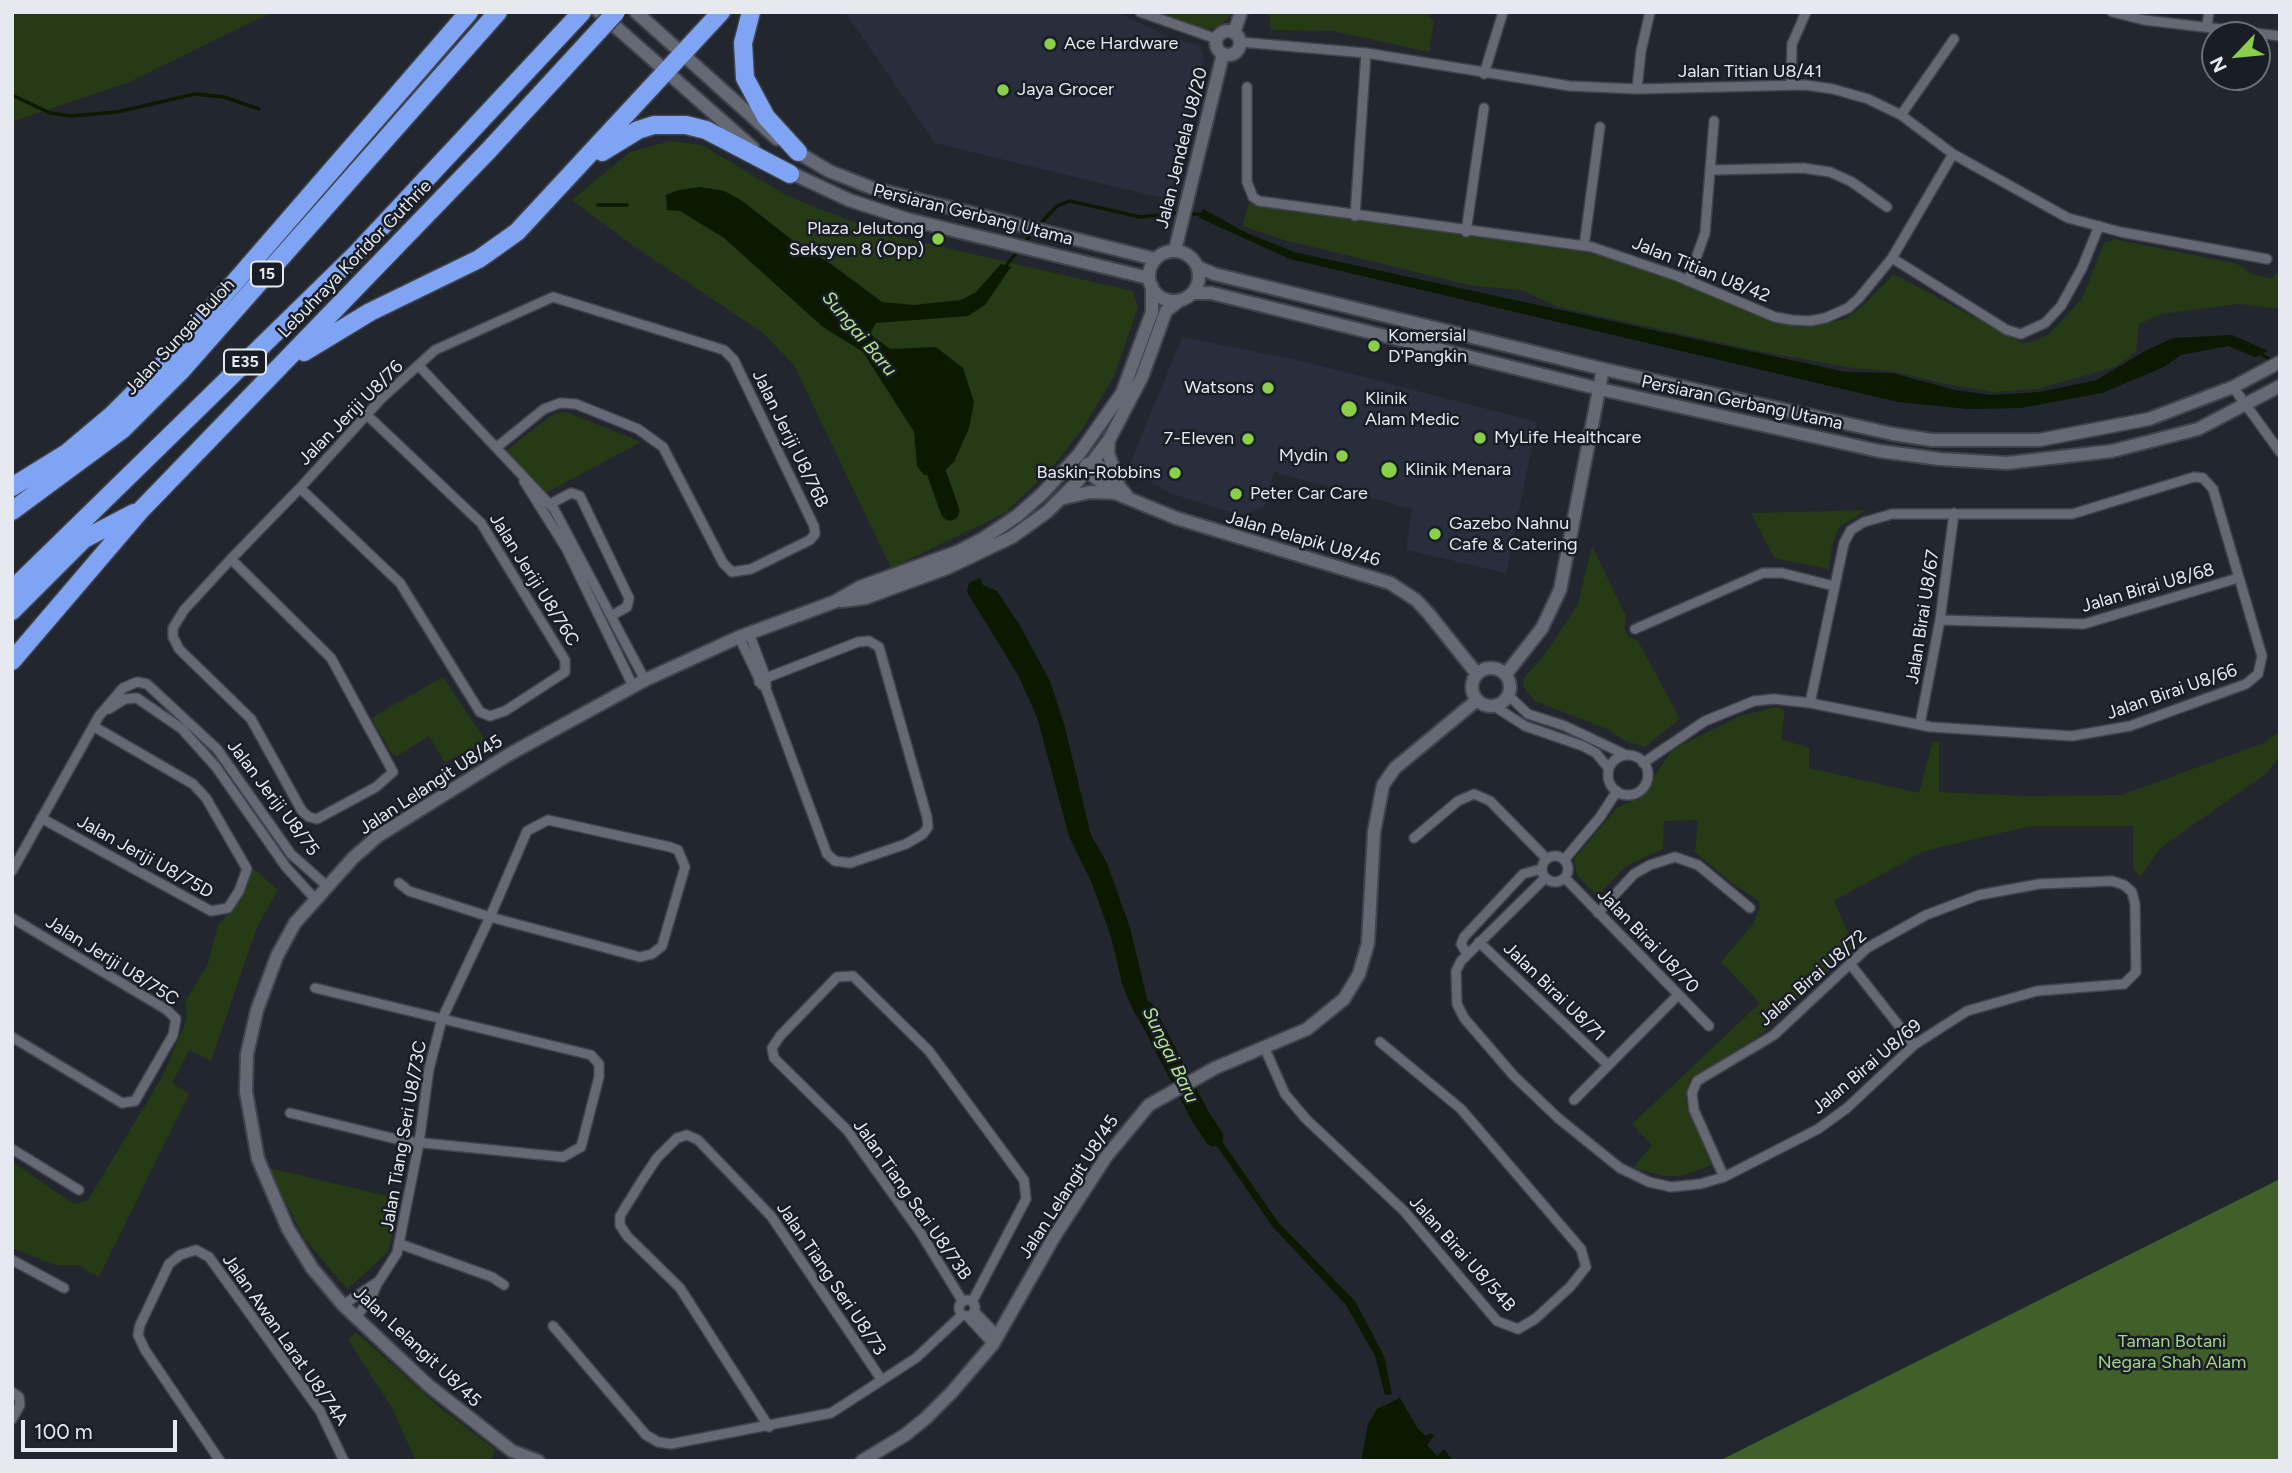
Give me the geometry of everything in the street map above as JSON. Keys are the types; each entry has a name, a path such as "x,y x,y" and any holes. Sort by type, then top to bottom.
{"highway":[{"name":"Jalan Sungai Buloh","path":"12,487 66,453 111,416 169,358 469,12"},
{"name":"Jalan Sungai Buloh","path":"12,511 123,429 180,372 498,12"},
{"name":"Lebuhraya Koridor Guthrie","path":"12,590 357,253 582,12"},
{"path":"283,365 370,312 479,260 517,232 721,12"},
{"path":"751,12 743,43 745,78 766,117 798,152"},
{"name":"Lebuhraya Koridor Guthrie","path":"12,661 141,510 489,150 604,13"},
{"path":"573,173 638,130 671,124 706,130 790,174"},
{"path":"12,611 84,539 141,510"}],"street":[{"name":"Persiaran Gerbang Utama","path":"636,12 760,125 829,170 872,188 1155,259"},
{"path":"1140,12 1217,39"},
{"path":"1237,38 1224,32 1217,39 1217,48 1223,54 1233,53 1237,38 1241,12"},
{"path":"1484,74 1503,12"},
{"path":"1637,89 1641,51 1650,12"},
{"path":"1791,85 1792,44 1806,12"},
{"path":"2112,12 2144,20 2201,25"},
{"name":"Persiaran Gerbang Utama","path":"604,13 744,141 790,174 877,210 1039,250 1151,282"},
{"name":"Jalan Titian U8/41","path":"1237,38 1366,53 1570,86 1637,89 1791,85 1818,86 1842,91 1901,115 1953,154 2045,208 2068,218 2267,259"},
{"path":"1901,115 1954,39"},
{"path":"1355,216 1366,53"},
{"name":"Jalan Jendela U8/20","path":"1175,250 1223,54"},
{"name":"Jalan Titian U8/42","path":"1247,87 1247,182 1253,197 1268,205 1608,251 1775,317 1810,321 1849,308 1892,258 1953,154"},
{"path":"1466,232 1484,108"},
{"path":"1688,281 1704,241 1714,121"},
{"path":"1584,246 1600,127"},
{"path":"1711,170 1802,168 1830,172 1852,182 1887,207"},
{"path":"1892,258 2007,330 2021,334 2045,323 2061,306 2082,268 2099,226"},
{"path":"1175,250 1189,255 1198,267 1199,281 1193,293 1178,300 1163,298 1151,282 1155,259 1175,250"},
{"name":"Persiaran Gerbang Utama","path":"1198,267 1214,274 1604,369 1893,434 1933,440 2003,441 2071,436 2149,419 2233,387 2280,362"},
{"name":"Jalan Lelangit U8/45","path":"922,572 1005,525 1063,472 1089,442 1133,371 1152,312 1151,282"},
{"name":"Persiaran Gerbang Utama","path":"1193,293 1211,293 1600,389 1879,451 2007,463 2080,457 2149,443 2198,429 2280,386"},
{"name":"Jalan Jeriji U8/76B","path":"419,366 438,348 553,297 724,350 734,360 814,526 815,534 810,540 743,572 732,572 723,563 663,447 648,435 576,404 560,403 544,409 498,447"},
{"name":"Jalan Lelangit U8/45","path":"529,1460 510,1456 355,1318 299,1249 277,1208 254,1147 246,1092 251,1035 270,971 295,923 353,858 379,836 508,755 639,683 744,635 834,602 866,598 922,572 1012,537 1058,501 1110,440 1142,377 1166,311 1178,300"},
{"name":"Jalan Jeriji U8/76","path":"231,559 331,658 393,772 381,784 321,818 309,817 302,811 251,719 179,649 173,637 173,628 179,616 231,559 367,415 419,366 550,504 611,616 639,683"},
{"path":"1506,674 1542,628 1560,590 1604,369"},
{"path":"2233,387 2280,452"},
{"name":"Jalan Jeriji U8/76C","path":"299,488 400,583 481,712 490,716 505,711 565,672 565,660 481,523 367,415"},
{"path":"1058,501 1090,492 1121,491 1110,461 1110,440"},
{"path":"1063,472 1089,466 1089,442"},
{"name":"Jalan Pelapik U8/46","path":"1089,466 1121,491 1198,526 1390,583 1416,600 1430,614 1477,674"},
{"name":"Jalan Jeriji U8/76","path":"522,476 566,548 639,683"},
{"name":"Jalan Birai U8/66","path":"1643,763 1705,721 1738,706 1774,699 1810,703 1920,724 2072,736 2103,733 2246,684 2258,674 2263,661 2218,500 2203,478 2194,477 2072,514 1892,513 1873,517 1857,526 1843,543 1810,703"},
{"path":"550,504 571,493 580,496 629,598 627,607 611,616"},
{"name":"Jalan Birai U8/67","path":"1920,724 1940,620 1954,513"},
{"path":"1635,629 1763,573 1782,573 1834,586"},
{"name":"Jalan Birai U8/68","path":"1940,620 2084,624 2238,578"},
{"path":"744,635 820,839 831,858 844,864 855,862 911,842 923,834 928,827 927,817 879,647 869,641 858,642 764,683"},
{"path":"1494,706 1508,695 1510,685 1506,674 1492,668 1477,674 1472,690 1477,700 1494,706 1525,726 1583,746 1596,753 1609,769"},
{"name":"Jalan Jeriji U8/75","path":"12,871 99,716 123,688 137,682 147,684 217,749 291,854 328,887"},
{"path":"1508,695 1528,714 1565,726 1643,763 1647,779 1641,790 1629,794 1616,791 1609,779 1609,769 1617,758 1626,755"},
{"name":"Jalan Jeriji U8/75","path":"99,716 125,699 137,698 182,729 216,767 282,862 316,900"},
{"name":"Jalan Lelangit U8/45","path":"862,1461 905,1435 926,1418 952,1392 995,1340 1054,1237 1099,1168 1120,1137 1149,1105 1215,1068 1265,1049 1321,1021 1352,988 1364,962 1368,943 1374,832 1383,785 1395,768 1477,700"},
{"name":"Jalan Jeriji U8/75D","path":"41,818 211,911 228,908 239,891 247,869 206,798 193,784 93,726"},
{"path":"1564,860 1600,817 1616,791"},
{"path":"1414,838 1458,801 1474,794 1490,801 1547,859"},
{"name":"Jalan Tiang Seri U8/73C","path":"355,1318 371,1298 400,1244 419,1143 429,1069 442,1019 530,828 543,821 670,847 678,850 685,863 662,946 648,956 635,957 490,917"},
{"path":"1556,856 1564,860 1568,869 1565,878 1556,883 1543,874 1547,859 1556,856"},
{"path":"1598,914 1634,874 1650,865 1675,857 1698,865 1750,908"},
{"name":"Jalan Birai U8/69","path":"1467,954 1461,944 1464,937 1523,874 1543,874"},
{"name":"Jalan Birai U8/69","path":"1543,874 1467,954 1456,971 1456,1000 1464,1018 1514,1076 1608,1160 1648,1182 1685,1186 1724,1177 1790,1145 1832,1120 1868,1091 1914,1045 1966,1011 1986,1003 2038,991 2124,984 2136,972 2136,936"},
{"name":"Jalan Birai U8/70","path":"1565,878 1709,1026"},
{"name":"Jalan Birai U8/72","path":"1724,1177 1693,1110 1692,1093 1697,1081 1774,1035 1867,948 1926,915 1979,895 2039,884 2112,881 2124,885 2134,898 2136,936"},
{"path":"399,883 409,891 490,917"},
{"name":"Jalan Jeriji U8/75C","path":"12,918 167,1010 176,1019 173,1035 135,1101 122,1103 12,1037"},
{"name":"Jalan Birai U8/71","path":"1479,942 1608,1065"},
{"path":"1851,965 1914,1045"},
{"name":"Jalan Tiang Seri U8/73","path":"552,1326 652,1440 678,1443 831,1413 916,1358 968,1309 1027,1191 1016,1168 936,1060 853,976 847,975 832,979 780,1036 772,1048 774,1058"},
{"path":"290,1113 419,1143 559,1157 571,1155 583,1143 599,1077 599,1063 590,1055 315,988"},
{"name":"Jalan Birai U8/71","path":"1574,1100 1677,996"},
{"name":"Jalan Birai U8/54B","path":"1265,1049 1285,1094 1306,1118 1404,1211 1497,1321 1518,1329 1535,1319 1570,1287 1586,1267 1581,1249 1461,1109 1380,1042"},
{"name":"Jalan Tiang Seri U8/73B","path":"774,1058 847,1130 920,1232 968,1309 995,1340"},
{"name":"Jalan Tiang Seri U8/73","path":"769,1427 680,1288 627,1236 620,1225 620,1216 641,1182 663,1151 677,1138 687,1135 698,1140 771,1216 881,1379"},
{"path":"12,1149 79,1190"},
{"path":"400,1244 492,1278 504,1285"},
{"name":"Jalan Awan Larat U8/74A","path":"220,1461 145,1350 138,1335 140,1325 167,1268 180,1255 196,1250 209,1257 320,1411 344,1461"},
{"path":"12,1260 64,1288"},
{"name":"Jalan Tiang Seri U8/73C","path":"343,1305 379,1281"},
{"path":"12,1392 19,1397 20,1405 12,1419"}],"shaded area":[{"path":"845,12 1117,12 1171,38 1198,45 1204,57 1170,200 935,143"},
{"path":"1182,337 1302,361 1537,422 1506,573 1406,550 1412,509 1274,472 1265,506 1243,516 1169,493 1129,467"}],"green space":[{"path":"12,12 272,12 129,82 12,122"},
{"path":"1159,12 1233,12 1221,26 1206,30"},
{"path":"1269,12 1424,12 1434,21 1429,52 1333,31 1271,30"},
{"path":"670,141 702,145 787,196 878,232 1132,291 1138,307 1114,376 1083,428 1052,468 1005,513 891,568 794,365 763,333 634,246 572,200 630,152"},
{"path":"1249,203 1592,253 1625,261 1774,321 1809,327 1845,319 1865,304 1894,274 2022,343 2032,342 2048,335 2082,299 2104,243 2114,239 2237,264 2252,274 2271,279 2280,270 2280,309 2238,304 2161,314 2139,324 2136,352 2115,367 2037,389 1993,392 1892,371 1853,368 1763,352 1558,307 1521,290 1473,286 1284,240 1242,226"},
{"path":"560,412 641,442 544,494 507,450 549,417"},
{"path":"1867,510 1839,527 1832,545 1829,569 1774,558 1751,513"},
{"path":"1592,546 1626,616 1624,629 1629,637 1638,641 1680,719 1645,747 1535,701 1524,688 1523,679 1545,654 1578,604"},
{"path":"443,677 485,740 445,763 429,736 397,756 392,754 371,718"},
{"path":"1776,707 1785,711 1781,739 1809,748 1809,768 1919,793 1933,741 1939,742 1939,792 2028,796 2122,795 2266,742 2280,731 2280,755 2267,773 2160,848 2140,877 2133,868 2133,826 2031,826 1924,851 1834,901 1854,946 1762,1034 1690,1079 1685,1102 1712,1165 1681,1176 1662,1176 1633,1168 1652,1145 1632,1124 1760,1003 1721,962 1753,924 1760,907 1759,901 1733,884 1695,852 1698,820 1664,821 1663,849 1626,866 1597,896 1577,875 1574,859 1616,809 1641,796 1673,749 1740,716"},
{"path":"253,868 278,890 257,927 211,1061 189,1050 172,1083 189,1094 99,1277 77,1265 55,1265 12,1248 12,1162 74,1204 88,1200 162,1077 184,1027 187,1016 185,1002 208,964 218,925 235,908"},
{"path":"269,1168 400,1199 388,1252 347,1289 304,1238"},
{"name":"Taman Botani Negara Shah Alam","path":"2280,1179 2280,1461 1719,1461"},
{"path":"356,1332 438,1406 496,1450 490,1461 416,1461 391,1406 348,1340"}],"water":[{"path":"700,187 724,191 741,200 796,243 831,264 882,302 914,305 961,300 976,292 1001,264 1011,267 985,305 968,316 876,323 870,334 890,349 936,347 963,368 974,402 969,428 954,462 943,472 924,475 917,466 914,432 863,352 823,327 724,238 680,211 667,210 666,195"},
{"path":"1203,209 1247,233 1294,252 1846,372 1892,373 1955,390 1991,395 2040,392 2097,380 2145,351 2173,338 2232,335 2268,351 2255,357 2228,346 2181,355 2164,367 2102,393 2021,408 1968,409 1898,402 1290,259 1199,218"},
{"path":"980,578 983,585 997,591 1019,624 1050,681 1064,724 1091,835 1107,863 1130,928 1149,1007 1159,1030 1152,1035 1135,1014 1123,987 1111,937 1093,886 1069,836 1037,717 1018,675 967,592 969,583"},
{"path":"1203,1114 1278,1222 1355,1301 1384,1356 1392,1394 1385,1395 1375,1356 1346,1305 1272,1226 1197,1117"},
{"path":"1400,1398 1418,1429 1426,1436 1430,1433 1434,1436 1427,1445 1437,1456 1444,1449 1453,1461 1361,1461 1368,1424 1377,1409"}],"waterway":[{"name":"Sungai Baru","path":"12,95 50,113 71,116 117,112 195,94 224,97 259,109"},
{"path":"1038,226 1057,206 1070,201 1140,217 1179,213"},
{"name":"Sungai Baru","path":"598,205 627,205"},
{"path":"1187,213 1204,215"},
{"path":"1005,267 1033,232"},
{"path":"2257,352 2275,362"},
{"name":"Sungai Baru","path":"928,449 950,511"},
{"name":"Sungai Baru","path":"1145,1010 1200,1116 1214,1137"}],"place":[{"name":"Ace Hardware","path":"1050,44"},
{"name":"Jaya Grocer","path":"1003,90"},
{"name":"Plaza Jelutong Seksyen 8 (Opp)","path":"938,239"},
{"name":"Komersial D'Pangkin","path":"1374,346"},
{"name":"Watsons","path":"1268,388"},
{"name":"Klinik Alam Medic","path":"1349,409"},
{"name":"MyLife Healthcare","path":"1480,438"},
{"name":"7-Eleven","path":"1248,439"},
{"name":"Mydin","path":"1342,456"},
{"name":"Klinik Menara","path":"1389,470"},
{"name":"Baskin-Robbins","path":"1175,473"},
{"name":"Peter Car Care","path":"1236,494"},
{"name":"Gazebo Nahnu Cafe & Catering","path":"1435,534"}]}
